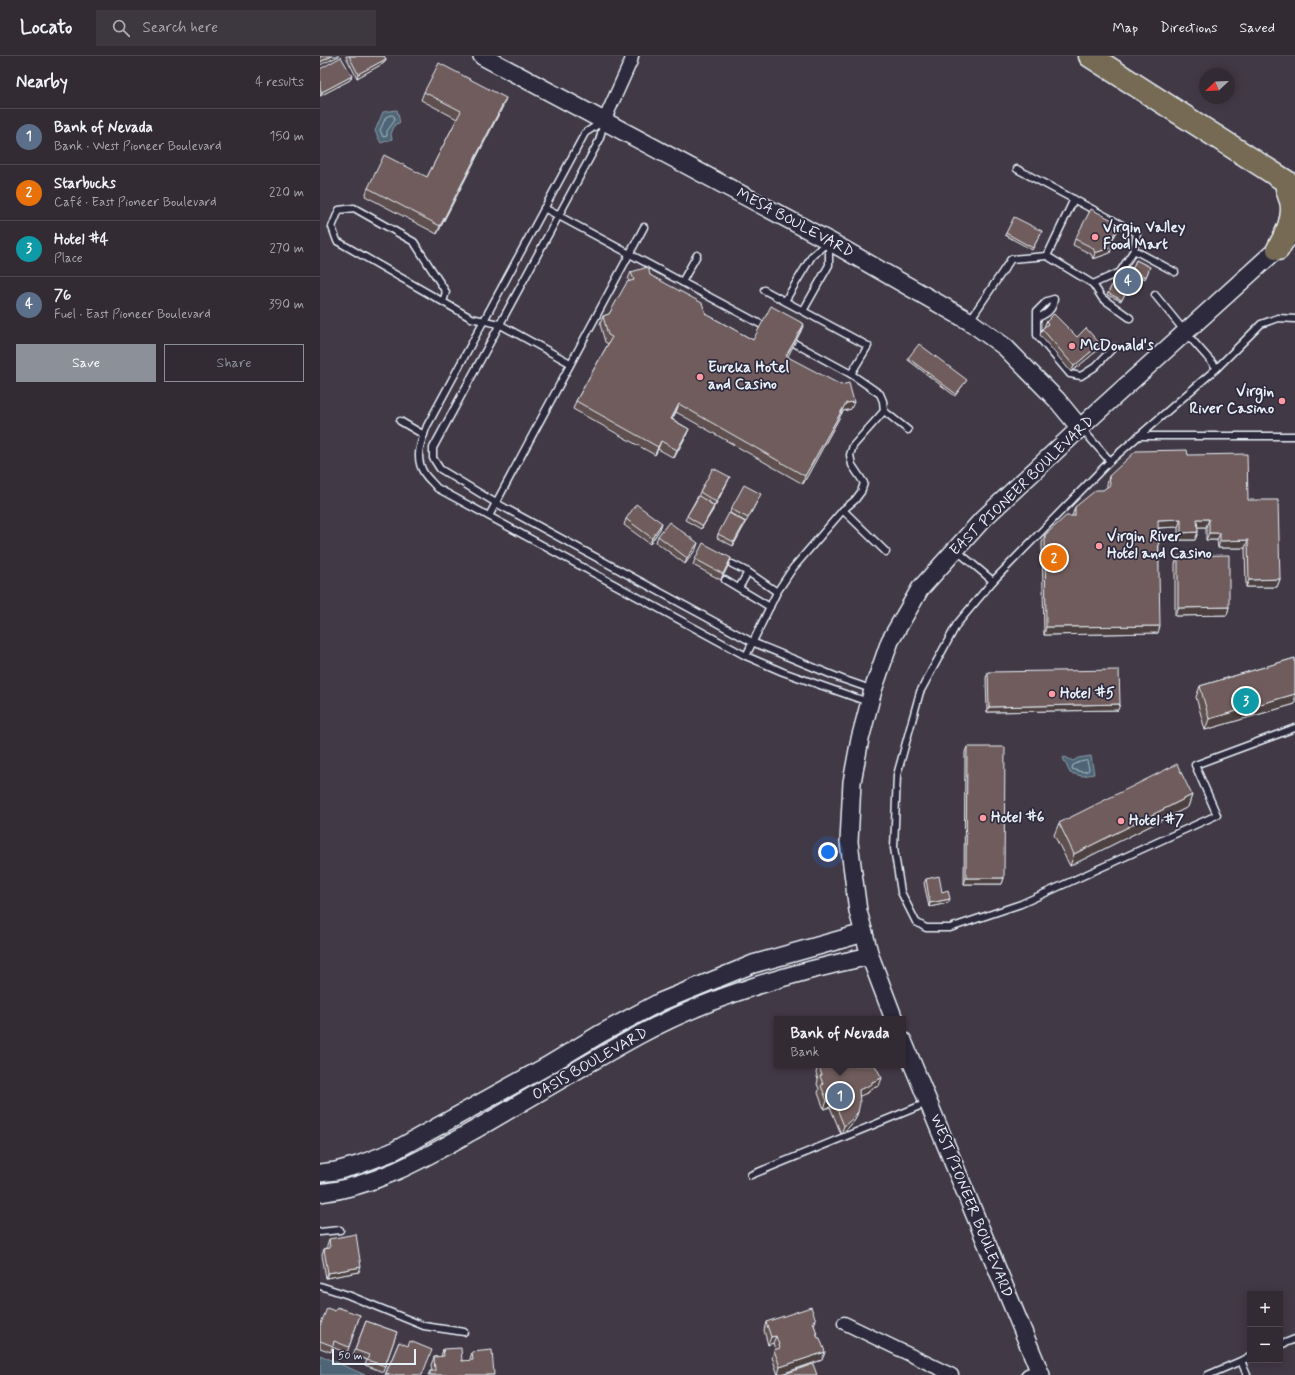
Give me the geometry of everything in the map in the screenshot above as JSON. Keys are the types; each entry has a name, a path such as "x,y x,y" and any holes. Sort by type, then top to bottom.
{"highway":[{"path":"1090,56 1291,184 1287,192 1292,206 1291,218 1288,231 1278,249"}],"main road":[{"name":"MESA BOULEVARD","path":"482,56 829,241 969,321 1005,347 1057,400 1080,428"},
{"name":"EAST PIONEER BOULEVARD","path":"867,945 858,911 849,842 852,782 860,739 871,696 890,641 920,589 982,519 1080,428 1295,234"},
{"path":"867,945 893,1016"},
{"name":"OASIS BOULEVARD","path":"320,1172 336,1171 358,1165 398,1149 547,1066 600,1034 660,1002 753,964 867,945"},
{"name":"OASIS BOULEVARD","path":"320,1193 339,1191 367,1183 408,1166 520,1104 634,1038 674,1018 747,988 802,972 867,945"},
{"name":"WEST PIONEER BOULEVARD","path":"906,1048 1037,1374"}],"street":[{"path":"604,122 632,56"},
{"path":"844,1323 952,1375"}],"lane":[{"path":"604,122 585,133 424,435 420,443 419,460 424,473 437,488 746,656 783,672 871,696"},
{"path":"604,122 599,141 433,448 433,458 440,469 496,503 752,642 842,679 871,696"},
{"path":"1017,169 1137,232 1134,250 1120,272 1093,284"},
{"path":"1047,256 1074,199"},
{"path":"443,302 446,292 414,242 354,208 339,210 332,227 337,241 443,302 471,318 483,322 499,324 570,363"},
{"path":"544,208 762,325"},
{"path":"489,516 644,227"},
{"path":"785,301 812,256 829,241"},
{"path":"803,311 829,265 829,241"},
{"path":"1134,250 1175,272"},
{"path":"682,282 697,255"},
{"path":"969,321 1011,259 1047,256 1093,284 1102,298 1130,318"},
{"path":"764,290 868,346 851,374"},
{"path":"1155,295 1217,368"},
{"path":"1054,299 1053,307 1044,315 1037,318 1037,335 1070,374 1081,376 1095,367 1114,347"},
{"path":"1295,319 1278,318 1261,324 1217,368 1110,461 993,582 957,624 920,692 897,775 894,848 901,892 916,922 926,928 950,928 1021,904 1217,815 1195,765 1295,728"},
{"path":"794,343 851,374 880,394 883,400 884,411 908,430"},
{"path":"746,656 777,592 793,568 843,510 855,500 861,492 864,483 852,465 850,455 853,446 884,411"},
{"path":"400,422 424,435"},
{"path":"1080,428 1110,461"},
{"path":"1138,436 1295,436"},
{"path":"843,510 886,552"},
{"path":"955,549 993,582"},
{"path":"732,564 748,572 777,592"},
{"path":"739,588 748,572"},
{"path":"725,580 770,607"},
{"path":"751,1175 928,1103"},
{"path":"320,1232 340,1230"},
{"path":"320,1286 348,1295 424,1326 464,1332"},
{"path":"1283,1344 1295,1339"},
{"path":"1208,1375 1247,1359"},
{"path":"1241,1361 1247,1375"}],"water":[{"path":"397,110 400,123 395,124 391,134 392,139 381,143 375,131 383,112"},
{"path":"1091,756 1094,774 1082,776 1070,773 1063,758 1065,757 1073,761 1078,758"},
{"path":"320,1355 365,1375 320,1375"}],"building":[{"path":"320,56 332,56 320,62"},
{"path":"349,56 384,56 386,59 358,74"},
{"path":"341,57 352,76 322,92 320,89 320,69"},
{"path":"439,63 506,98 440,226 368,188 384,155 427,177 461,111 424,92"},
{"name":"Virgin Valley Food Mart","path":"1091,209 1120,224 1110,241 1112,247 1095,253 1093,248 1075,239"},
{"path":"1014,217 1042,231 1033,248 1006,233"},
{"path":"1136,260 1150,267 1146,277 1132,270"},
{"name":"Eureka Hotel and Casino","path":"648,267 650,275 702,303 706,314 753,340 771,306 804,324 786,356 841,385 849,383 854,402 846,403 805,476 679,404 671,419 689,429 677,450 661,441 658,447 576,401 612,337 608,335 603,316 609,314 627,282 634,280 631,272"},
{"path":"1124,272 1138,278 1134,288 1120,282"},
{"path":"1113,283 1127,290 1122,300 1108,293"},
{"name":"McDonald's","path":"1054,314 1077,337 1086,328 1100,344 1074,366 1042,329 1048,324 1046,322"},
{"path":"919,344 967,380 956,394 908,358"},
{"name":"Virgin River Hotel and Casino","path":"1187,450 1188,455 1247,454 1248,500 1278,500 1280,579 1249,580 1248,540 1220,541 1220,533 1209,533 1209,519 1197,519 1198,532 1181,533 1181,519 1158,520 1160,626 1046,627 1045,535 1066,516 1075,516 1075,507 1096,490 1103,490 1110,485 1109,476 1136,451"},
{"path":"713,468 730,477 716,502 700,492"},
{"path":"744,485 761,494 748,518 731,509"},
{"path":"699,496 714,506 703,526 687,516"},
{"path":"636,504 662,523 652,538 626,519"},
{"path":"729,513 745,522 734,542 718,534"},
{"path":"669,522 698,543 687,558 658,536"},
{"path":"703,543 731,558 723,574 695,559"},
{"path":"1229,555 1229,607 1178,608 1178,556"},
{"path":"1295,658 1295,694 1209,719 1200,686"},
{"name":"Hotel #5","path":"1119,670 1120,704 989,707 988,672"},
{"name":"Hotel #6","path":"967,747 1005,747 1004,878 966,878"},
{"name":"Hotel #7","path":"1177,764 1192,795 1074,854 1059,823"},
{"path":"939,876 942,892 948,890 950,899 930,903 926,879"},
{"path":"819,1068 877,1068 882,1078 859,1090 860,1103 858,1112 844,1126 833,1099 827,1101 821,1086 823,1084 820,1076 822,1075"},
{"path":"356,1234 361,1267 328,1273 324,1249 330,1248 329,1239"},
{"path":"337,1307 360,1315 349,1347 334,1341 333,1346 320,1341 320,1326 327,1308 335,1311"},
{"path":"811,1307 816,1320 813,1321 818,1338 820,1338 825,1352 780,1367 774,1350 780,1348 776,1336 771,1337 766,1322"},
{"path":"366,1321 397,1332 385,1366 367,1360 369,1355 355,1350"},
{"path":"410,1341 432,1350 422,1375 392,1375 386,1373 399,1342 408,1346"},
{"path":"461,1348 462,1361 473,1360 472,1352 492,1350 494,1375 430,1375 430,1371 435,1371 434,1357 444,1356 443,1349"},
{"path":"813,1364 817,1375 782,1375"}],"place":[{"name":"Virgin Valley Food Mart","path":"1095,237"},
{"name":"76","path":"1128,281"},
{"name":"McDonald's","path":"1072,346"},
{"name":"Eureka Hotel and Casino","path":"700,377"},
{"name":"Virgin River Casino","path":"1282,401"},
{"name":"Virgin River Hotel and Casino","path":"1099,546"},
{"name":"Starbucks","path":"1054,558"},
{"name":"Hotel #5","path":"1052,694"},
{"name":"Hotel #4","path":"1246,701"},
{"name":"Hotel #6","path":"983,818"},
{"name":"Hotel #7","path":"1121,821"},
{"name":"Bank of Nevada","path":"840,1096"}]}
